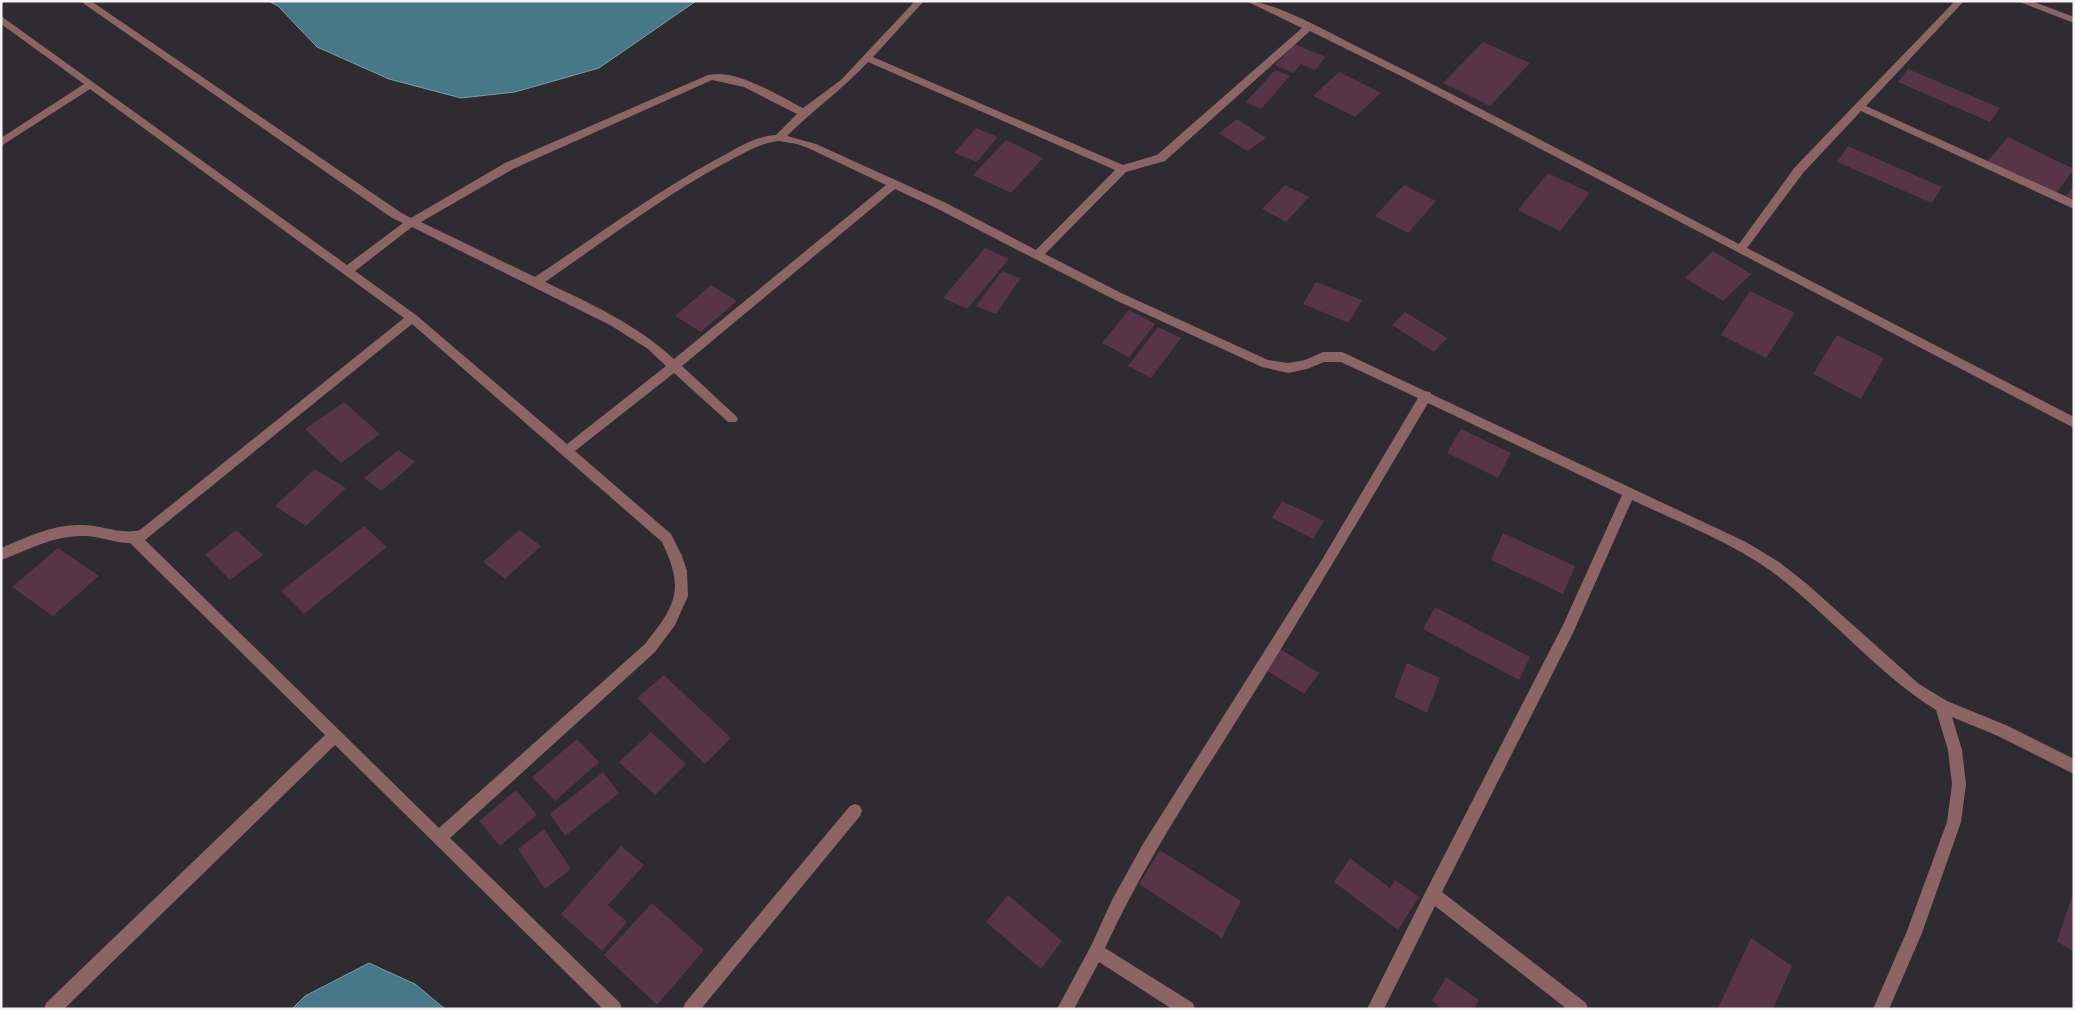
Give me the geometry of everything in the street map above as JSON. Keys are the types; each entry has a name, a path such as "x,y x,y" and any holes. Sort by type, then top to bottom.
{"street":[{"path":"84,1 396,215 536,282 614,322 652,346 732,419"},
{"path":"779,138 804,114 844,82 920,1"},
{"path":"1250,1 1309,27 1417,81 2074,423"},
{"path":"1740,250 1799,170 1960,1"},
{"path":"2021,1 2040,4 2074,20"},
{"path":"1,19 412,318 667,538 679,561 683,592 673,619 650,648 440,837"},
{"path":"1038,255 1122,169 1161,158 1309,27"},
{"path":"866,58 1122,169"},
{"path":"347,271 411,223 509,166 711,77 728,77 746,83 804,114"},
{"path":"1,142 91,84"},
{"path":"1860,107 2074,206"},
{"path":"536,282 690,178 766,139 779,138 799,141 894,184 1117,296 1266,364 1288,368 1307,364 1323,357 1342,357 1426,395 1741,546 1774,566 1802,588 1914,689 1942,706 2003,731 2074,767"},
{"path":"567,451 674,366 894,184"},
{"path":"1,554 44,536 66,531 92,530 118,537 134,538 152,530 412,318"},
{"path":"1065,1009 1096,951 1117,905 1148,849 1325,567 1426,395"},
{"path":"1374,1009 1568,628 1629,493"},
{"path":"134,538 614,1009"},
{"path":"1881,1009 1914,933 1954,822 1959,784 1956,750 1942,706"},
{"path":"52,1009 335,735"},
{"path":"691,1009 856,811"},
{"path":"1432,894 1580,1009"},
{"path":"1096,951 1187,1009"}],"water":[{"path":"268,1 696,1 599,68 515,92 461,98 389,79 317,47 278,6"},
{"path":"369,963 415,984 445,1009 292,1009 305,996"}],"building":[{"path":"1483,42 1530,63 1490,106 1443,83"},
{"path":"1294,44 1326,57 1315,70 1301,64 1293,73 1275,65"},
{"path":"1908,69 2000,108 1990,122 1898,82"},
{"path":"1275,70 1290,76 1261,109 1246,102"},
{"path":"1339,72 1381,93 1355,117 1313,96"},
{"path":"1237,119 1266,138 1247,151 1219,133"},
{"path":"976,128 998,137 977,162 954,153"},
{"path":"2008,137 2074,169 2055,195 1987,162"},
{"path":"1006,140 1043,158 1011,193 973,175"},
{"path":"1848,146 1942,187 1932,203 1837,162"},
{"path":"1548,173 1590,193 1560,231 1518,210"},
{"path":"1285,185 1309,197 1286,222 1262,209"},
{"path":"1404,185 1436,201 1408,233 1375,216"},
{"path":"2074,185 2074,200 2066,196"},
{"path":"985,248 1009,259 967,309 943,298"},
{"path":"1713,251 1751,274 1723,301 1685,278"},
{"path":"1002,271 1021,278 996,314 976,306"},
{"path":"1316,282 1362,300 1349,323 1303,304"},
{"path":"711,285 737,301 701,332 675,316"},
{"path":"1750,291 1795,313 1766,358 1721,335"},
{"path":"1129,310 1155,324 1129,357 1102,343"},
{"path":"1405,312 1447,338 1434,352 1392,325"},
{"path":"1158,327 1181,338 1151,378 1128,366"},
{"path":"1837,335 1884,358 1861,399 1813,374"},
{"path":"344,402 380,434 341,463 305,429"},
{"path":"1461,429 1511,453 1498,478 1447,453"},
{"path":"398,450 415,462 381,491 364,478"},
{"path":"315,469 346,488 306,526 275,506"},
{"path":"1282,501 1324,521 1313,539 1272,518"},
{"path":"364,526 387,547 304,614 281,591"},
{"path":"236,530 263,555 230,580 205,555"},
{"path":"519,530 541,546 505,579 483,562"},
{"path":"1503,533 1575,566 1563,594 1491,560"},
{"path":"58,548 99,576 53,616 12,587"},
{"path":"1435,607 1530,657 1519,680 1423,629"},
{"path":"1280,649 1319,673 1304,694 1266,670"},
{"path":"1407,663 1440,678 1427,713 1394,697"},
{"path":"664,675 731,738 705,764 637,698"},
{"path":"651,732 686,764 655,795 619,762"},
{"path":"577,739 599,762 555,801 532,777"},
{"path":"603,772 619,793 565,836 550,814"},
{"path":"516,790 537,815 500,846 479,821"},
{"path":"544,829 571,869 545,889 518,849"},
{"path":"621,846 644,865 608,905 627,922 602,951 561,914"},
{"path":"1160,850 1241,901 1222,938 1139,884"},
{"path":"1350,858 1390,888 1395,880 1419,897 1398,930 1334,882"},
{"path":"2074,894 2074,952 2057,941"},
{"path":"1008,895 1062,941 1041,969 986,922"},
{"path":"652,903 704,950 657,1005 604,955"},
{"path":"1751,938 1792,966 1773,1009 1720,1009 1718,1008"},
{"path":"1446,977 1479,1000 1474,1009 1442,1009 1432,1001"}]}
